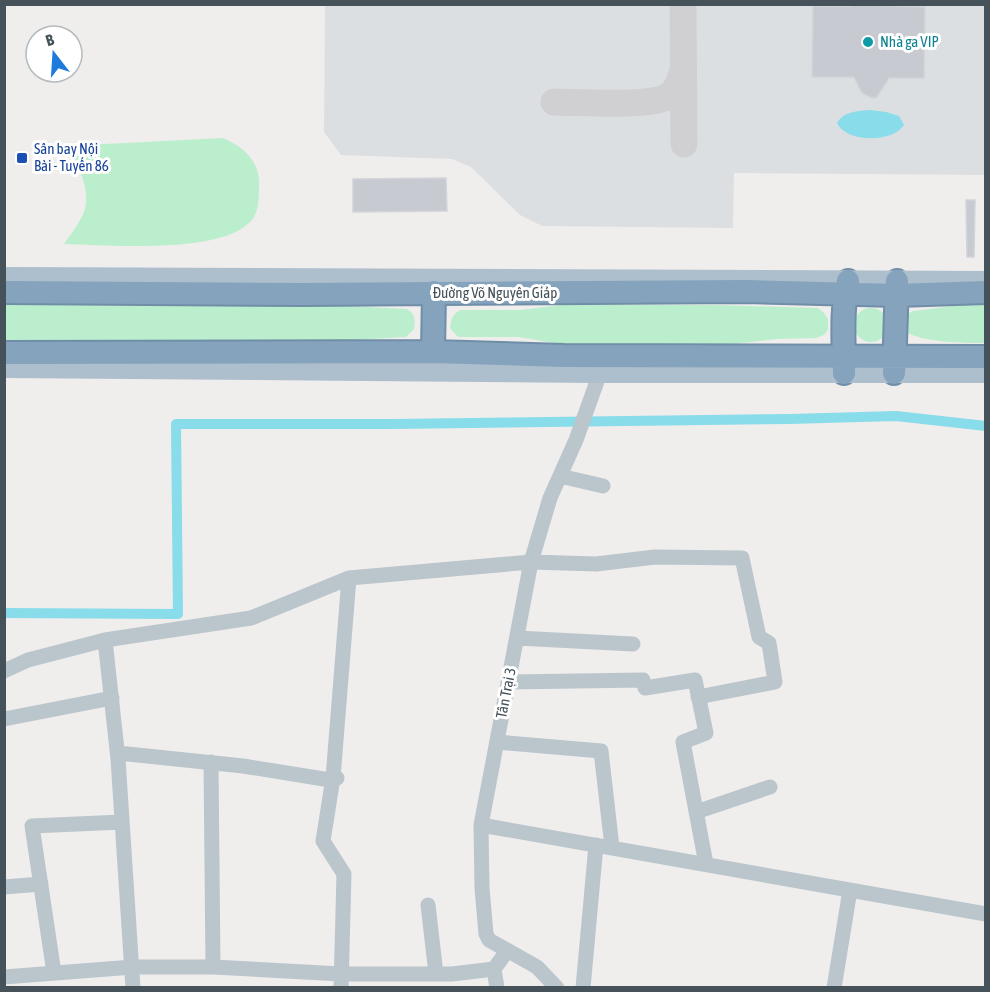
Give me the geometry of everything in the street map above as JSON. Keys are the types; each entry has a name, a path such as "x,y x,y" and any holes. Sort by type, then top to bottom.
{"highway":[{"path":"844,365 847,288"},
{"name":"Đường Võ Nguyên Giáp","path":"4,292 736,291 897,288 986,292"},
{"path":"894,365 897,288"},
{"path":"433,352 434,292"},
{"path":"4,353 433,352 715,357 844,365 894,365 986,357"},
{"path":"27,368 139,353"}],"main road":[{"name":"Đường Võ Nguyên Giáp","path":"4,277 717,278 847,288"},
{"path":"717,278 736,291"},
{"name":"Đường Võ Nguyên Giáp","path":"897,288 986,281"},
{"path":"715,357 739,373"},
{"path":"4,368 739,373 844,365"},
{"path":"894,365 986,373"}],"street":[{"name":"Tân Trại 3","path":"557,987 537,967 489,940 486,934 482,888 481,825 531,562 550,498 600,373"},
{"path":"560,477 603,486"},
{"path":"4,671 28,660 105,640 251,618 349,578 531,562 596,564 655,557 742,558 759,637 769,643 775,682 698,697"},
{"path":"341,980 344,874 323,841 335,778 349,578"},
{"path":"517,638 633,644"},
{"path":"105,640 118,753 133,987"},
{"path":"508,682 643,680 645,688 695,680 706,733 683,742 706,864"},
{"path":"4,719 111,698"},
{"path":"497,742 601,751 612,848"},
{"path":"118,753 211,762 324,779 335,778"},
{"path":"211,762 213,967"},
{"path":"696,812 770,787"},
{"path":"54,973 32,826 122,822"},
{"path":"481,825 986,914"},
{"path":"583,987 596,845"},
{"path":"4,887 40,884"},
{"path":"834,987 850,890"},
{"path":"428,905 436,974"},
{"path":"497,987 494,969 507,951"},
{"path":"4,977 133,968 213,967 341,980 418,981 436,974 494,969"}],"shaded area":[{"path":"325,5 985,5 985,175 734,173 733,228 542,226 520,215 471,167 452,159 341,155 324,132"}],"green space":[{"path":"223,138 249,156 259,176 259,199 256,212 252,220 237,231 216,239 163,246 64,244 84,212 86,193 77,166 59,144"},
{"path":"5,303 303,304 407,309 415,323 414,329 406,337 301,343 5,342"},
{"path":"985,304 985,343 932,340 903,331 904,316 913,311"},
{"path":"560,305 715,305 818,308 828,319 828,330 824,335 816,338 777,339 716,346 559,344 519,337 458,337 450,328 452,317 461,310 521,310"},
{"path":"871,308 883,313 888,325 883,337 871,342 859,337 854,325 859,313"}],"water":[{"path":"871,110 899,116 904,125 890,135 870,138 850,134 842,130 837,123 847,114"}],"building":[{"name":"Nhà ga VIP","path":"853,4 925,7 924,78 889,78 877,97 872,98 862,93 854,77 812,77 813,6 852,6"},
{"path":"446,178 447,211 353,212 353,179"},
{"path":"966,200 975,200 974,257 967,257"}],"waterway":[{"path":"4,613 178,614 176,424 392,424 896,416 986,426"}],"taxiway":[{"path":"683,4 684,144"},
{"path":"554,102 632,103 661,99 675,90 683,70"}],"place":[{"name":"Nhà ga VIP","path":"868,42"},
{"name":"Sân bay Nội Bài - Tuyến 86","path":"22,158"}]}
